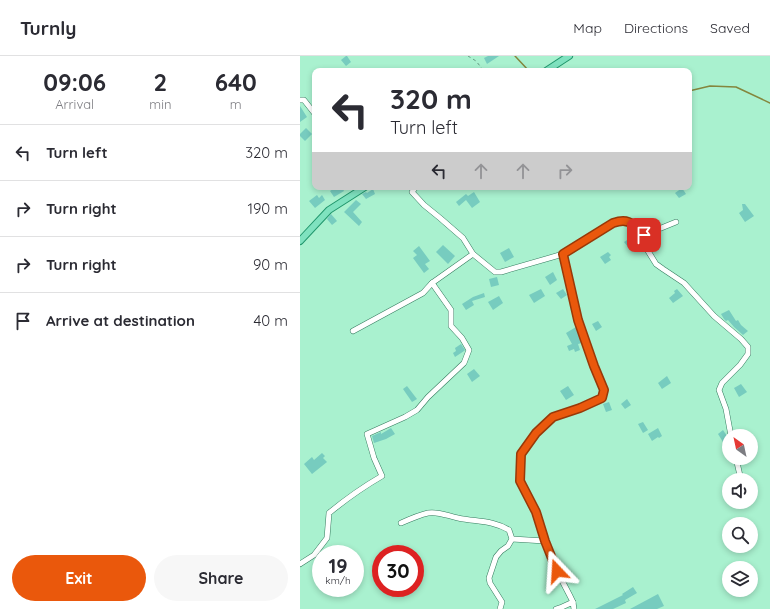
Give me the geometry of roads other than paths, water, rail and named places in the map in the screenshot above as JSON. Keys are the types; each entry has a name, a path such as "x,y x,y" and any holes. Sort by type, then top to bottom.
{"main road":[{"path":"551,68 569,56"},
{"path":"300,241 329,210 360,190"}],"street":[{"path":"300,100 304,100 312,110"},
{"path":"414,190 412,192 424,205 463,238 473,254 495,272 501,272 563,254 613,223 622,220 631,223 644,235 648,251 656,264 663,270 684,282 714,316 748,347 748,354 740,365 722,383 719,390 726,409 730,429"},
{"path":"644,235 676,222"},
{"path":"354,331 423,293 432,283 473,254"},
{"path":"563,254 578,320 604,390 602,398 580,408 553,417 536,433 521,454 520,481 536,512 545,541 557,571 566,587 574,609"},
{"path":"300,564 314,555 327,538 329,513 344,500 382,476 374,458 367,434 417,410 428,397 464,363 469,350 462,338 452,326 451,310 432,283"},
{"path":"402,522 428,513 441,513 471,521 487,522 509,530 512,539 508,546 496,557 489,578 490,583 502,602 500,609"},
{"path":"512,539 545,541"},
{"path":"556,609 572,602"}],"waterway":[{"path":"515,56 526,68"},
{"path":"692,90 710,86 736,87 770,103"}]}
